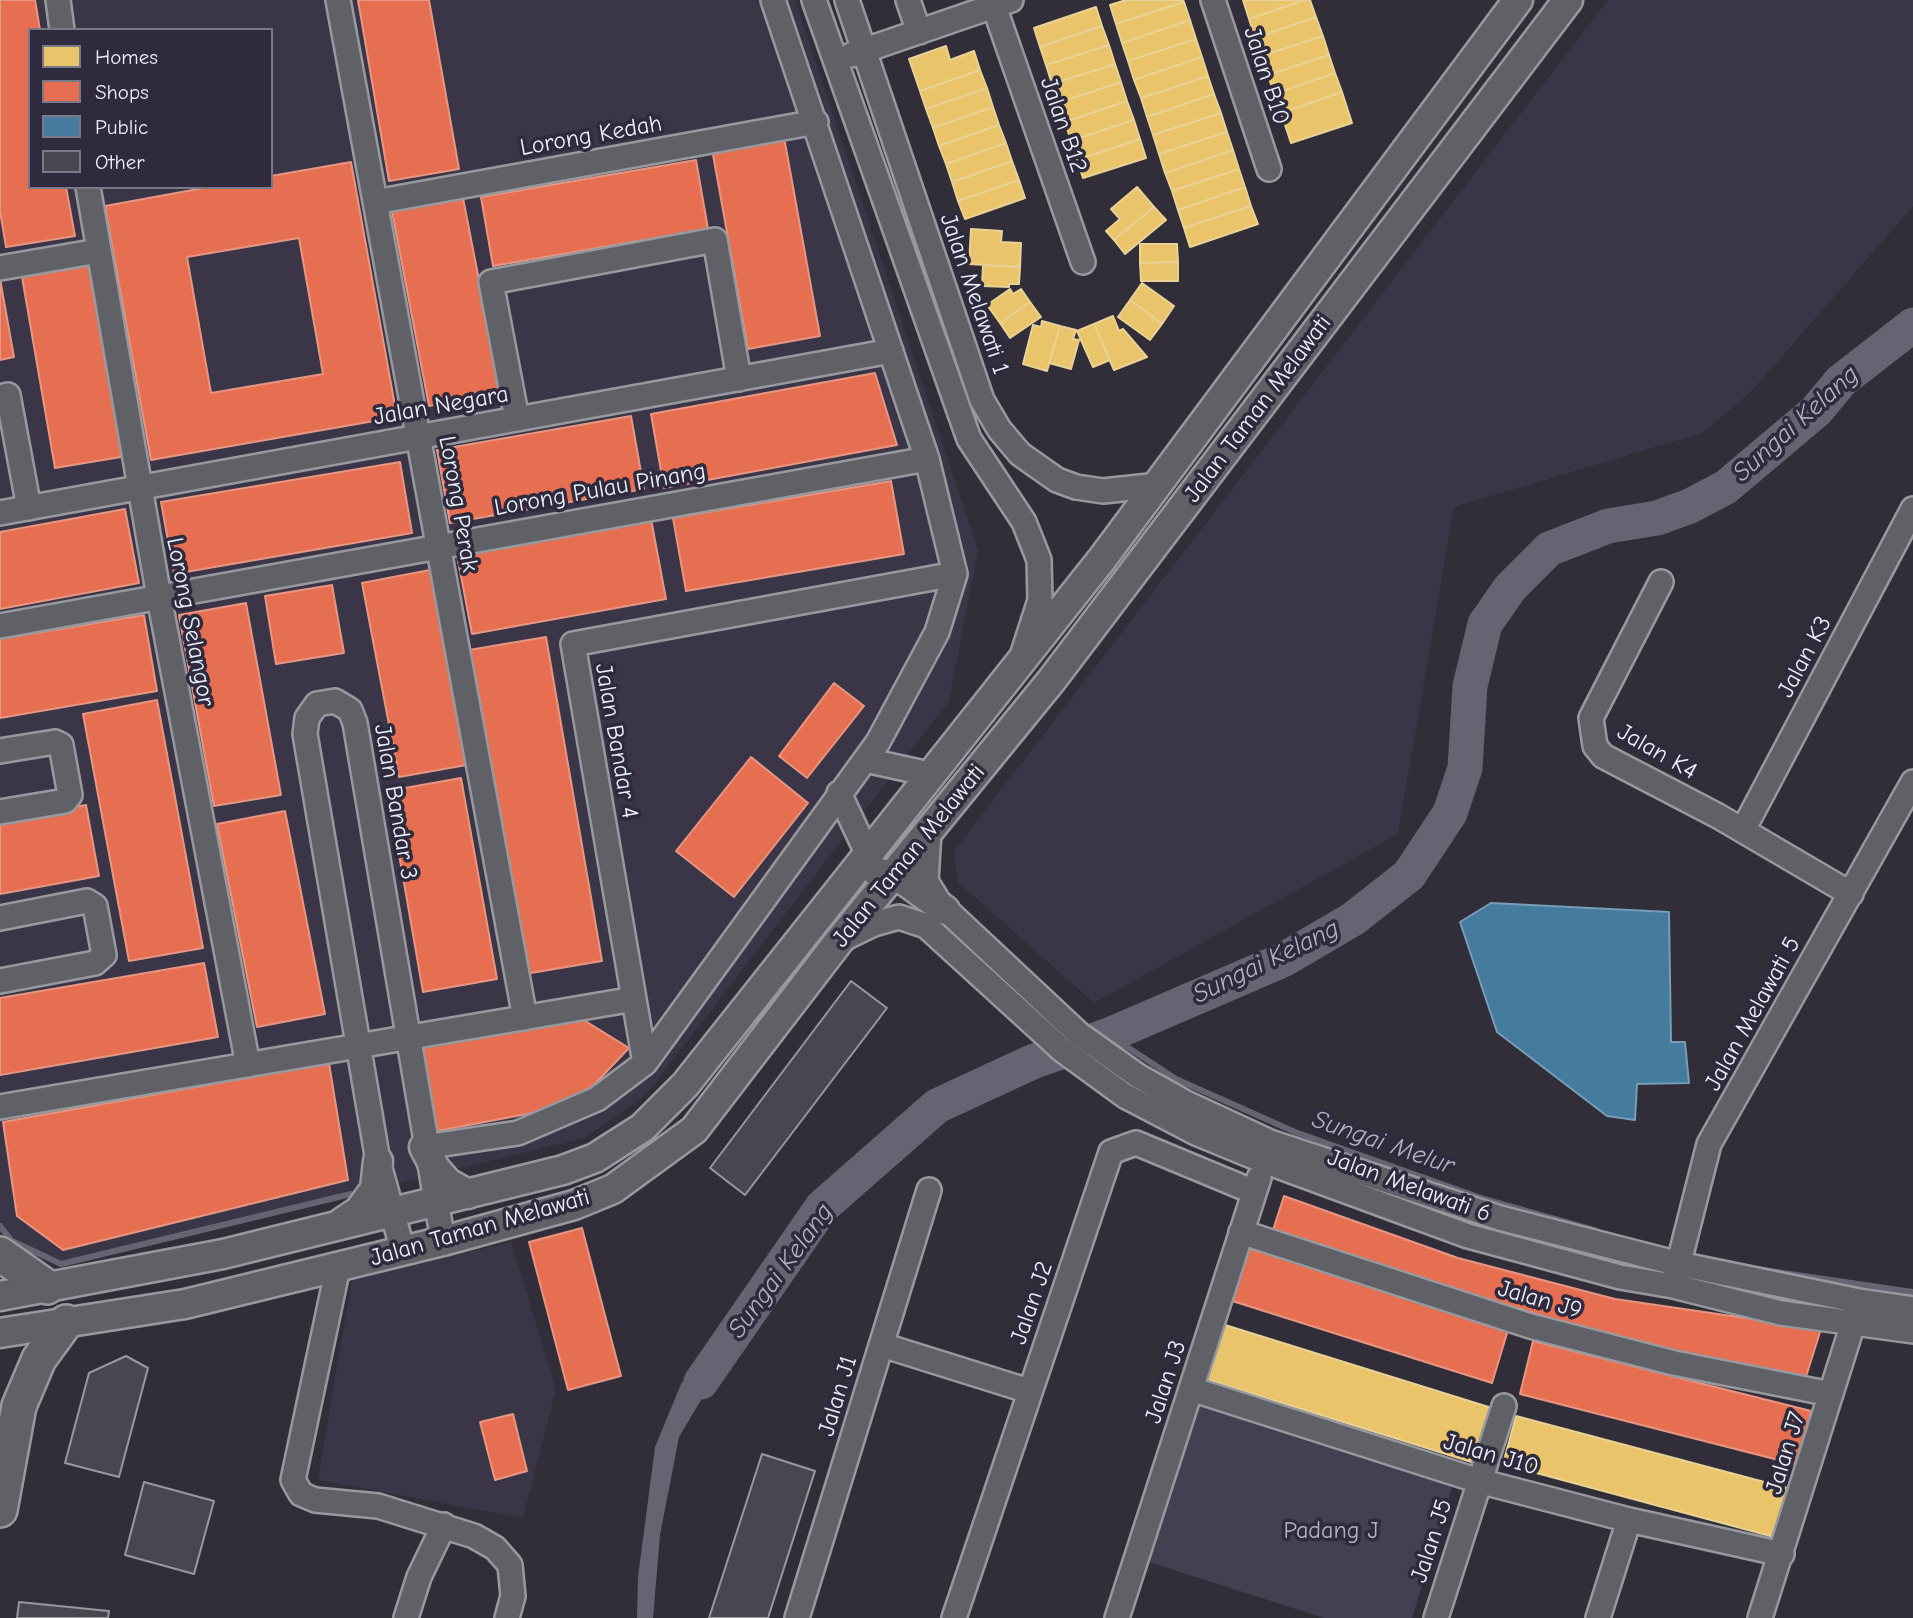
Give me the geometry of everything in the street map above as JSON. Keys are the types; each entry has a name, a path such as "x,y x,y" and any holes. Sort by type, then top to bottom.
{"highway":[{"path":"0,1254 47,1287"},
{"path":"0,1510 19,1406 39,1359 66,1322"}],"main road":[{"name":"Jalan Taman Melawati","path":"0,1296 223,1254 468,1194 596,1158 642,1128 685,1084 1159,485 1518,0"},
{"name":"Jalan Taman Melawati","path":"0,1333 185,1304 443,1241 582,1202 613,1189 694,1130 839,941 1058,673 1568,0"},
{"path":"845,881 862,874 893,875 945,909"},
{"path":"424,1147 447,1183 468,1194"},
{"path":"336,1226 359,1211 375,1189 378,1161"}],"street":[{"path":"58,0 62,28"},
{"name":"Lorong Perak","path":"338,0 525,1018"},
{"path":"424,1147 518,1133 597,1099 645,1063 878,742 937,632 955,574 927,459 773,0"},
{"path":"789,46 806,0"},
{"path":"814,0 969,439 1024,522 1039,560 1040,600 1018,666"},
{"name":"Jalan Melawati 1","path":"847,0 982,400 999,429 1020,454 1057,480 1076,487 1103,491 1159,485"},
{"path":"908,0 919,32"},
{"name":"Jalan B10","path":"1213,0 1269,169"},
{"path":"835,61 1003,3"},
{"name":"Jalan B12","path":"1003,3 1083,262"},
{"name":"Lorong Kedah","path":"375,202 816,122"},
{"name":"Lorong Selangor","path":"88,189 139,488 248,1065"},
{"path":"517,419 491,282 715,240 739,379"},
{"path":"0,268 98,251"},
{"name":"Jalan Negara","path":"0,513 891,351"},
{"path":"0,397 8,395 29,508"},
{"name":"Lorong Pulau Pinang","path":"0,626 927,459"},
{"name":"Jalan K3","path":"1743,830 1913,509"},
{"name":"Jalan Bandar 4","path":"645,1063 573,644 955,574"},
{"name":"Jalan K4","path":"1661,582 1591,718 1595,746 1603,756 1743,830 1851,894"},
{"name":"Jalan Bandar 3","path":"403,1251 378,1161 305,734 306,718 317,704 335,701 349,710 355,723 409,1037 424,1147 443,1241"},
{"path":"0,751 54,741 61,745 70,795 65,801 0,812"},
{"path":"865,760 929,774"},
{"name":"Jalan Melawati 5","path":"1676,1275 1709,1144 1913,782"},
{"path":"839,793 868,855"},
{"name":"Jalan Melawati 6","path":"929,832 926,881 945,909 1079,1034 1138,1076 1186,1103 1270,1142 1676,1275 1781,1313 1856,1313 1913,1309"},
{"path":"0,918 87,901 95,905 104,955 95,963 0,981"},
{"name":"Jalan Melawati 6","path":"839,941 874,924 899,917 926,926 1062,1051 1125,1096 1196,1133 1264,1161 1468,1236 1620,1277 1676,1275"},
{"path":"0,1107 634,999"},
{"name":"Jalan J2","path":"954,1618 1111,1152 1136,1143 1254,1192"},
{"name":"Jalan J3","path":"1118,1618 1264,1161"},
{"name":"Jalan J1","path":"797,1618 929,1190"},
{"name":"Jalan J9","path":"1241,1232 1530,1326 1675,1363 1831,1394"},
{"path":"338,1267 293,1480 301,1494 315,1500 379,1506 444,1525 495,1548 510,1565 513,1596 507,1618"},
{"name":"Jalan Melawati 6","path":"1856,1313 1913,1331"},
{"name":"Jalan J7","path":"1760,1618 1856,1313"},
{"path":"882,1345 1029,1391"},
{"name":"Jalan J10","path":"1191,1389 1479,1481 1629,1520 1782,1554"},
{"name":"Jalan J5","path":"1436,1618 1504,1406"},
{"path":"1598,1618 1629,1520"},
{"path":"406,1618 419,1577 444,1525"}],"shaded area":[{"path":"0,0 795,0 978,551 949,701 646,1095 585,1138 68,1263 0,1237"},
{"path":"1608,0 1913,0 1913,206 1751,392 1702,433 1454,507 1398,834 1094,1003 958,882 954,851"},
{"path":"511,1242 556,1389 523,1518 318,1480 352,1280"}],"green space":[{"name":"Padang J","path":"1193,1398 1454,1481 1412,1618 1324,1618 1143,1560"}],"water":[{"path":"720,1340 733,1346 679,1437 660,1535 653,1618 637,1618 638,1577 655,1447 681,1384"}],"building: Homes":[{"path":"1126,0 1184,2 1116,24 1110,5"},
{"path":"1243,0 1305,0 1249,19"},
{"path":"1310,0 1316,17 1255,38 1249,19"},
{"path":"1184,2 1190,20 1122,43 1116,24"},
{"path":"1096,7 1102,26 1040,47 1034,28"},
{"path":"1316,17 1323,36 1262,56 1255,38"},
{"path":"1190,20 1196,39 1128,61 1122,43"},
{"path":"1102,26 1109,45 1046,65 1040,47"},
{"path":"1323,36 1329,55 1268,75 1262,56"},
{"path":"1196,39 1202,57 1134,80 1128,61"},
{"path":"1109,45 1115,64 1052,84 1046,65"},
{"path":"946,46 950,60 974,51 980,70 920,91 909,59"},
{"path":"1329,55 1335,73 1274,94 1268,75"},
{"path":"1202,57 1208,76 1141,98 1134,80"},
{"path":"1115,64 1121,82 1058,103 1052,84"},
{"path":"980,70 987,88 926,109 920,91"},
{"path":"1335,73 1342,92 1281,113 1274,94"},
{"path":"1208,76 1214,94 1147,117 1141,98"},
{"path":"1121,82 1127,101 1065,122 1058,103"},
{"path":"987,88 993,107 933,128 926,109"},
{"path":"1342,92 1352,123 1291,143 1281,113"},
{"path":"1214,94 1221,113 1153,135 1147,117"},
{"path":"1127,101 1134,120 1071,141 1065,122"},
{"path":"993,107 999,125 939,146 933,128"},
{"path":"1221,113 1227,132 1159,154 1153,135"},
{"path":"1134,120 1140,139 1077,160 1071,141"},
{"path":"999,125 1006,143 946,164 939,146"},
{"path":"1227,132 1233,150 1165,173 1159,154"},
{"path":"1140,139 1146,158 1083,178 1077,160"},
{"path":"1006,143 1012,161 952,182 946,164"},
{"path":"1233,150 1239,169 1172,191 1165,173"},
{"path":"1012,161 1019,180 958,201 952,182"},
{"path":"1239,169 1245,187 1178,210 1172,191"},
{"path":"1019,180 1025,198 965,219 958,201"},
{"path":"1137,187 1154,207 1114,240 1106,231 1120,219 1111,209"},
{"path":"1245,187 1251,206 1184,228 1178,210"},
{"path":"1251,206 1258,224 1190,247 1184,228"},
{"path":"1154,207 1166,220 1125,254 1114,240"},
{"path":"971,229 1002,231 1001,242 1021,243 1020,267 969,264"},
{"path":"1140,244 1177,244 1178,262 1140,263"},
{"path":"1178,262 1178,281 1141,281 1140,263"},
{"path":"983,265 1020,267 1019,284 1009,284 1009,287 982,286"},
{"path":"1142,283 1174,306 1162,324 1130,300"},
{"path":"1010,289 1013,294 1021,289 1030,302 1000,323 987,305"},
{"path":"1130,300 1162,324 1150,340 1118,317"},
{"path":"1030,302 1041,317 1010,338 1000,323"},
{"path":"1113,316 1119,331 1123,329 1147,357 1114,370 1094,324"},
{"path":"1042,321 1060,326 1047,371 1023,364 1033,325 1041,327"},
{"path":"1094,324 1110,360 1093,367 1077,331"},
{"path":"1060,326 1076,330 1073,339 1079,340 1071,369 1049,363"},
{"path":"1225,1325 1495,1409 1478,1464 1208,1380"},
{"path":"1516,1416 1787,1488 1774,1537 1503,1464"}],"building: Shops":[{"path":"0,0 35,0 40,28 28,28 28,189 66,189 75,236 6,247 0,211"},
{"path":"358,0 429,0 459,169 389,181"},
{"path":"784,137 820,336 748,349 712,149"},
{"path":"696,160 708,229 493,266 481,197"},
{"path":"351,162 397,417 151,460 105,206 198,189 273,189 273,176","holes":["299,238 323,374 211,393 187,257"]},
{"path":"463,198 501,393 429,406 392,211"},
{"path":"93,265 127,456 55,468 22,277"},
{"path":"0,279 14,357 0,360"},
{"path":"875,373 897,445 664,488 651,414"},
{"path":"631,416 644,489 450,523 437,450"},
{"path":"400,462 412,533 174,574 161,502"},
{"path":"891,481 904,554 686,591 673,518"},
{"path":"125,509 139,583 0,609 0,532"},
{"path":"651,519 666,599 472,634 457,555"},
{"path":"435,569 472,764 399,777 362,583"},
{"path":"332,585 344,653 276,664 265,596"},
{"path":"246,603 281,795 214,806 179,615"},
{"path":"144,615 157,691 0,718 0,639"},
{"path":"546,637 602,961 525,974 469,650"},
{"path":"834,683 864,706 807,778 779,756"},
{"path":"157,700 203,948 129,961 83,714"},
{"path":"751,757 808,803 734,897 676,851"},
{"path":"461,778 497,979 423,992 388,791"},
{"path":"86,805 99,876 0,894 0,820"},
{"path":"285,811 325,1014 257,1027 217,824"},
{"path":"204,963 218,1037 0,1075 0,998"},
{"path":"574,1014 629,1048 592,1087 543,1111 432,1132 416,1043"},
{"path":"329,1063 348,1180 63,1250 17,1216 3,1122"},
{"path":"1284,1196 1458,1258 1615,1299 1821,1329 1803,1386 1579,1327 1272,1233"},
{"path":"582,1228 621,1376 568,1390 529,1242"},
{"path":"1243,1245 1508,1330 1492,1383 1226,1299"},
{"path":"1533,1341 1811,1411 1798,1465 1520,1394"},
{"path":"513,1414 527,1471 495,1480 480,1422"}],"building: Public":[{"path":"1491,903 1669,912 1671,1042 1685,1042 1689,1083 1637,1084 1635,1120 1607,1116 1497,1032 1460,922"}],"building: Other":[{"path":"851,981 887,1008 745,1195 710,1168"},
{"path":"126,1356 148,1368 119,1477 65,1463 89,1373"},
{"path":"762,1454 815,1471 768,1618 709,1618"},
{"path":"144,1482 214,1501 194,1574 125,1555"},
{"path":"19,1602 109,1611 108,1618 17,1618"}],"waterway":[{"name":"Sungai Kelang","path":"701,1382 822,1207 937,1106 1032,1062 1109,1035 1283,960 1353,919 1409,875 1450,813 1465,768 1470,686 1485,624 1510,588 1549,549 1608,526 1657,518 1690,506 1726,487 1816,411 1841,381 1913,325"},
{"name":"Sungai Melur","path":"1109,1035 1176,1079 1295,1132 1484,1199 1597,1231"},
{"path":"0,1226 12,1241 61,1264 351,1194"},
{"name":"Sungai Melur","path":"1756,1269 1913,1292"}]}
